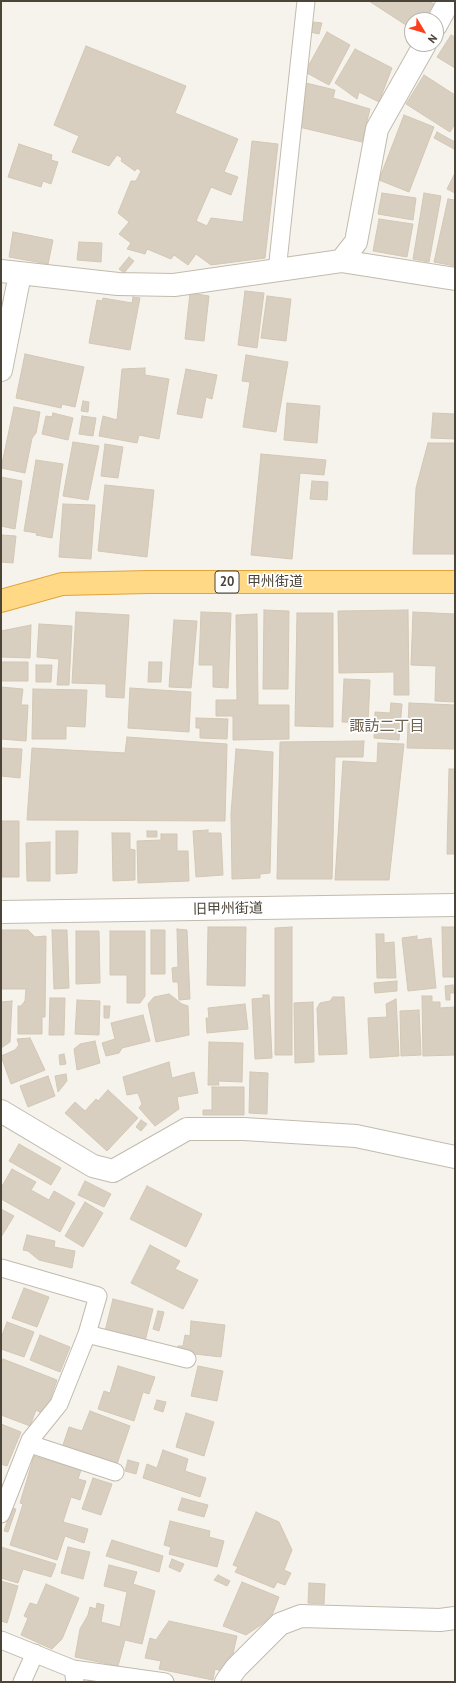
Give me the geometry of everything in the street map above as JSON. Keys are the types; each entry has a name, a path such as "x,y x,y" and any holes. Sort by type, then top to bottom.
{"highway":[{"name":"甲州街道","path":"1,601 62,584 164,582 455,582"}],"street":[{"path":"443,12 449,1"},
{"path":"341,261 356,242 377,129 420,52"},
{"path":"1,370 11,272 118,284 174,285 277,272 341,261 455,279"},
{"name":"旧甲州街道","path":"1,912 455,905"},
{"path":"1,1111 93,1166 113,1171 186,1129 244,1129 356,1136 455,1157"},
{"path":"226,1682 236,1668 280,1624 301,1616 440,1620 455,1618"}],"lane":[{"path":"277,272 306,1"},
{"path":"1,1268 98,1296 87,1334 59,1404 30,1440 30,1444 1,1514"},
{"path":"87,1334 188,1358"},
{"path":"30,1444 115,1472"},
{"path":"1,1640 35,1653 74,1675 165,1682"},
{"path":"22,1682 35,1653"}],"building":[{"path":"369,1 429,1 434,4 428,12 404,12 404,24"},
{"path":"313,22 322,23 319,34 310,32"},
{"path":"327,32 350,45 329,85 305,72"},
{"path":"451,35 455,37 455,68 437,57 440,52 444,52 444,46"},
{"path":"86,46 186,86 175,113 238,139 224,172 238,177 231,195 211,187 196,221 207,226 211,218 243,222 252,141 278,144 265,258 211,265 196,254 188,265 174,255 171,259 147,249 145,254 127,249 131,243 119,234 129,222 118,213 131,181 136,181 141,171 137,168 135,171 121,161 122,158 117,155 109,166 72,152 79,136 54,125"},
{"path":"355,49 392,68 379,102 359,92 357,99 335,83"},
{"path":"424,75 455,95 455,124 450,132 406,104"},
{"path":"306,83 335,90 333,98 370,109 362,142 299,127"},
{"path":"404,115 434,127 409,192 379,180"},
{"path":"437,132 455,142 454,149 434,138"},
{"path":"19,144 52,155 51,160 58,162 51,184 43,181 41,187 8,177"},
{"path":"455,173 455,193 447,189"},
{"path":"382,193 416,198 413,220 378,214"},
{"path":"424,193 441,196 429,262 413,259"},
{"path":"448,199 455,200 455,266 434,262"},
{"path":"379,219 413,224 407,257 373,251"},
{"path":"13,232 53,240 48,264 9,257"},
{"path":"79,242 102,243 101,262 77,260"},
{"path":"129,257 134,261 124,273 119,269"},
{"path":"245,291 264,293 257,348 238,345"},
{"path":"190,293 209,296 204,341 185,339"},
{"path":"267,296 291,299 286,341 261,338"},
{"path":"133,297 140,298 130,350 89,343 97,300 102,301 103,298 132,303"},
{"path":"25,354 84,367 75,407 62,404 61,408 16,398"},
{"path":"246,355 288,362 276,432 243,427 250,382 242,381"},
{"path":"145,368 145,375 169,379 159,439 139,435 137,443 99,436 103,416 117,420 122,369"},
{"path":"186,369 217,375 212,399 206,397 202,418 177,414"},
{"path":"83,401 89,402 88,412 81,411"},
{"path":"287,403 320,406 317,443 284,440"},
{"path":"14,407 40,412 36,433 32,438 25,473 1,468"},
{"path":"53,413 73,418 68,440 42,434 46,416 52,417"},
{"path":"433,413 455,414 455,439 431,438"},
{"path":"82,416 96,418 93,436 79,434"},
{"path":"73,442 99,446 88,500 63,496"},
{"path":"428,443 455,443 455,554 413,554 416,488"},
{"path":"105,444 123,447 118,478 101,476"},
{"path":"261,454 326,460 324,475 300,473 292,559 251,555"},
{"path":"36,460 63,464 52,538 36,535 37,533 24,531"},
{"path":"1,477 22,481 15,529 1,526"},
{"path":"312,481 328,482 327,500 310,499"},
{"path":"105,485 154,490 147,557 98,551"},
{"path":"63,504 95,505 91,559 59,557"},
{"path":"1,535 16,536 13,563 1,562"},
{"path":"264,610 289,611 288,689 263,689"},
{"path":"408,610 409,695 394,695 394,672 339,673 338,611"},
{"path":"76,612 129,615 124,698 106,697 106,684 72,683"},
{"path":"201,612 231,613 228,688 213,687 213,665 199,665"},
{"path":"413,612 455,614 455,702 435,701 436,666 411,665"},
{"path":"297,613 333,613 333,727 295,726"},
{"path":"257,614 258,705 289,705 289,739 233,740 233,716 216,716 216,700 237,700 236,615"},
{"path":"174,620 197,621 191,688 169,687"},
{"path":"39,624 72,626 69,685 57,685 59,659 37,657"},
{"path":"31,625 30,658 1,657 1,631"},
{"path":"1,662 28,662 28,681 1,681"},
{"path":"149,662 162,662 161,682 148,682"},
{"path":"36,665 52,665 51,682 36,682"},
{"path":"344,679 370,680 368,723 342,722"},
{"path":"1,687 23,689 21,705 28,705 26,741 1,739"},
{"path":"130,688 191,692 189,732 128,728"},
{"path":"33,689 87,690 85,727 66,726 66,739 32,739"},
{"path":"391,703 402,704 399,740 374,738 375,712 390,713"},
{"path":"409,703 455,705 455,749 407,748"},
{"path":"196,718 228,719 227,739 200,738 200,728 196,728"},
{"path":"127,737 227,744 225,821 27,820 32,748 125,753"},
{"path":"364,741 363,757 335,757 332,879 277,879 280,742"},
{"path":"378,743 404,744 389,880 335,880 343,761 377,763"},
{"path":"1,748 22,749 20,778 1,776"},
{"path":"236,749 273,752 270,873 260,874 260,878 232,879 231,814"},
{"path":"449,769 455,769 455,854 447,854"},
{"path":"2,821 19,821 19,877 2,877"},
{"path":"208,830 208,833 221,833 223,875 196,877 193,831"},
{"path":"56,831 78,831 77,873 56,874"},
{"path":"147,831 157,831 157,837 147,837"},
{"path":"112,833 130,833 130,849 135,850 135,880 113,881"},
{"path":"161,834 177,834 177,851 188,851 189,881 138,883 137,841 161,840"},
{"path":"50,842 50,881 27,881 26,843"},
{"path":"208,927 246,927 245,986 207,985"},
{"path":"292,927 292,1055 275,1055 275,928"},
{"path":"442,927 455,927 455,977 443,977"},
{"path":"177,929 187,930 190,999 179,1000 178,982 173,982 172,968 178,967"},
{"path":"1,930 28,930 35,937 46,936 45,1017 42,1017 42,1034 18,1034 18,1006 21,1006 25,1001 26,989 1,989"},
{"path":"52,930 67,930 69,988 54,989"},
{"path":"151,930 165,930 165,974 151,974"},
{"path":"76,931 99,931 100,983 76,984"},
{"path":"110,931 145,931 145,996 140,1003 127,1003 127,975 110,975"},
{"path":"376,934 384,934 384,943 394,942 396,978 377,978"},
{"path":"417,936 417,940 431,938 436,988 408,991 402,938"},
{"path":"397,981 397,991 375,993 374,983"},
{"path":"453,985 454,993 450,993 450,1000 446,1000 445,986"},
{"path":"169,994 182,1004 188,1006 189,1035 156,1042 148,1004 154,997"},
{"path":"263,995 269,995 272,1058 255,1059 252,999 263,998"},
{"path":"422,996 432,996 432,1002 440,1002 440,1008 455,1007 455,1055 423,1056"},
{"path":"333,997 344,997 347,1054 319,1055 317,1008 320,1003 330,1001"},
{"path":"50,998 65,998 64,1035 49,1035"},
{"path":"396,999 399,1056 370,1058 368,1018 387,1017 386,1004"},
{"path":"77,1000 100,1001 99,1035 75,1034"},
{"path":"12,1001 10,1042 1,1048 1,1002"},
{"path":"313,1002 314,1062 295,1063 294,1003"},
{"path":"245,1004 248,1029 207,1033 206,1018 209,1018 208,1008"},
{"path":"104,1006 110,1006 109,1018 104,1018"},
{"path":"419,1010 421,1055 401,1056 400,1011"},
{"path":"143,1015 150,1041 122,1048 119,1053 106,1056 102,1043 115,1039 111,1023"},
{"path":"30,1038 45,1070 11,1084 1,1056 15,1050 19,1045 17,1039"},
{"path":"95,1041 100,1063 77,1070 74,1049 80,1044"},
{"path":"209,1042 243,1043 242,1082 218,1081 219,1085 208,1085"},
{"path":"64,1054 66,1064 60,1065 59,1055"},
{"path":"169,1062 172,1078 194,1072 198,1093 177,1097 179,1109 155,1126 139,1108 142,1104 138,1093 127,1095 123,1077"},
{"path":"250,1072 268,1073 267,1114 249,1113"},
{"path":"66,1074 67,1081 58,1092 55,1076"},
{"path":"48,1076 55,1096 28,1107 20,1086"},
{"path":"212,1087 244,1087 244,1115 203,1115 203,1110 212,1110"},
{"path":"108,1090 138,1118 107,1151 65,1113 75,1102 85,1111 96,1099 98,1101"},
{"path":"141,1120 147,1124 141,1131 136,1127"},
{"path":"19,1144 61,1168 51,1185 9,1161"},
{"path":"12,1169 36,1182 31,1190 49,1200 54,1191 75,1203 60,1232 1,1199 1,1188"},
{"path":"85,1181 111,1194 104,1207 78,1195"},
{"path":"147,1186 202,1214 186,1247 130,1219"},
{"path":"85,1202 103,1213 83,1247 65,1236"},
{"path":"1,1209 14,1216 1,1237"},
{"path":"27,1235 55,1241 54,1247 75,1251 72,1268 39,1260 28,1251 23,1250"},
{"path":"150,1245 180,1261 175,1269 198,1280 183,1309 131,1283"},
{"path":"24,1288 49,1297 37,1327 12,1318"},
{"path":"113,1299 153,1309 145,1341 105,1331"},
{"path":"158,1311 164,1312 159,1331 153,1329"},
{"path":"191,1321 225,1325 221,1357 177,1352 178,1346 183,1346 185,1335 190,1336"},
{"path":"7,1322 34,1332 24,1357 1,1349 1,1338"},
{"path":"40,1335 70,1347 60,1372 30,1360"},
{"path":"3,1359 57,1380 49,1403 41,1413 36,1410 30,1426 1,1415 1,1365"},
{"path":"118,1366 155,1377 149,1394 143,1392 134,1421 98,1409 104,1391 110,1393"},
{"path":"198,1366 223,1371 217,1401 191,1396"},
{"path":"157,1400 166,1402 163,1412 154,1409"},
{"path":"90,1411 130,1426 117,1464 63,1445 69,1427 82,1431"},
{"path":"186,1413 214,1422 204,1456 176,1447"},
{"path":"1,1424 21,1432 7,1466 1,1464"},
{"path":"163,1450 188,1459 185,1471 206,1478 200,1497 143,1478 147,1464 157,1468"},
{"path":"34,1456 81,1470 78,1479 86,1481 80,1500 71,1497 63,1522 88,1529 84,1543 65,1536 57,1560 10,1545 23,1504 20,1503"},
{"path":"128,1460 139,1463 136,1474 125,1471"},
{"path":"93,1478 112,1484 101,1515 82,1509"},
{"path":"182,1498 208,1505 204,1517 178,1510"},
{"path":"12,1508 16,1509 8,1532 4,1531"},
{"path":"256,1512 279,1522 292,1550 284,1570 291,1573 285,1585 277,1582 274,1588 235,1572 238,1567 233,1565"},
{"path":"170,1521 210,1531 209,1537 224,1541 217,1567 169,1554 171,1547 164,1545"},
{"path":"112,1540 163,1556 159,1572 106,1556"},
{"path":"1,1547 56,1564 51,1577 23,1569 18,1583 1,1578"},
{"path":"68,1547 90,1552 83,1579 61,1573"},
{"path":"172,1559 184,1564 180,1572 169,1567"},
{"path":"109,1565 137,1572 133,1584 155,1591 142,1644 125,1640 118,1666 75,1657 80,1629 88,1615 90,1607 96,1609 97,1603 104,1605 101,1622 120,1627 127,1592 104,1586"},
{"path":"218,1575 230,1581 227,1586 214,1580"},
{"path":"1,1581 18,1586 7,1623 1,1621"},
{"path":"242,1582 279,1597 271,1618 246,1635 223,1626"},
{"path":"309,1583 325,1584 324,1604 308,1603"},
{"path":"46,1584 79,1598 62,1639 52,1649 21,1635 28,1618 24,1616 30,1603 37,1605"},
{"path":"169,1621 237,1636 232,1658 229,1657 225,1672 215,1669 213,1680 159,1669 161,1661 145,1658 150,1638 156,1640"}],"district":[{"name":"諏訪二丁目","path":"387,727"}]}
